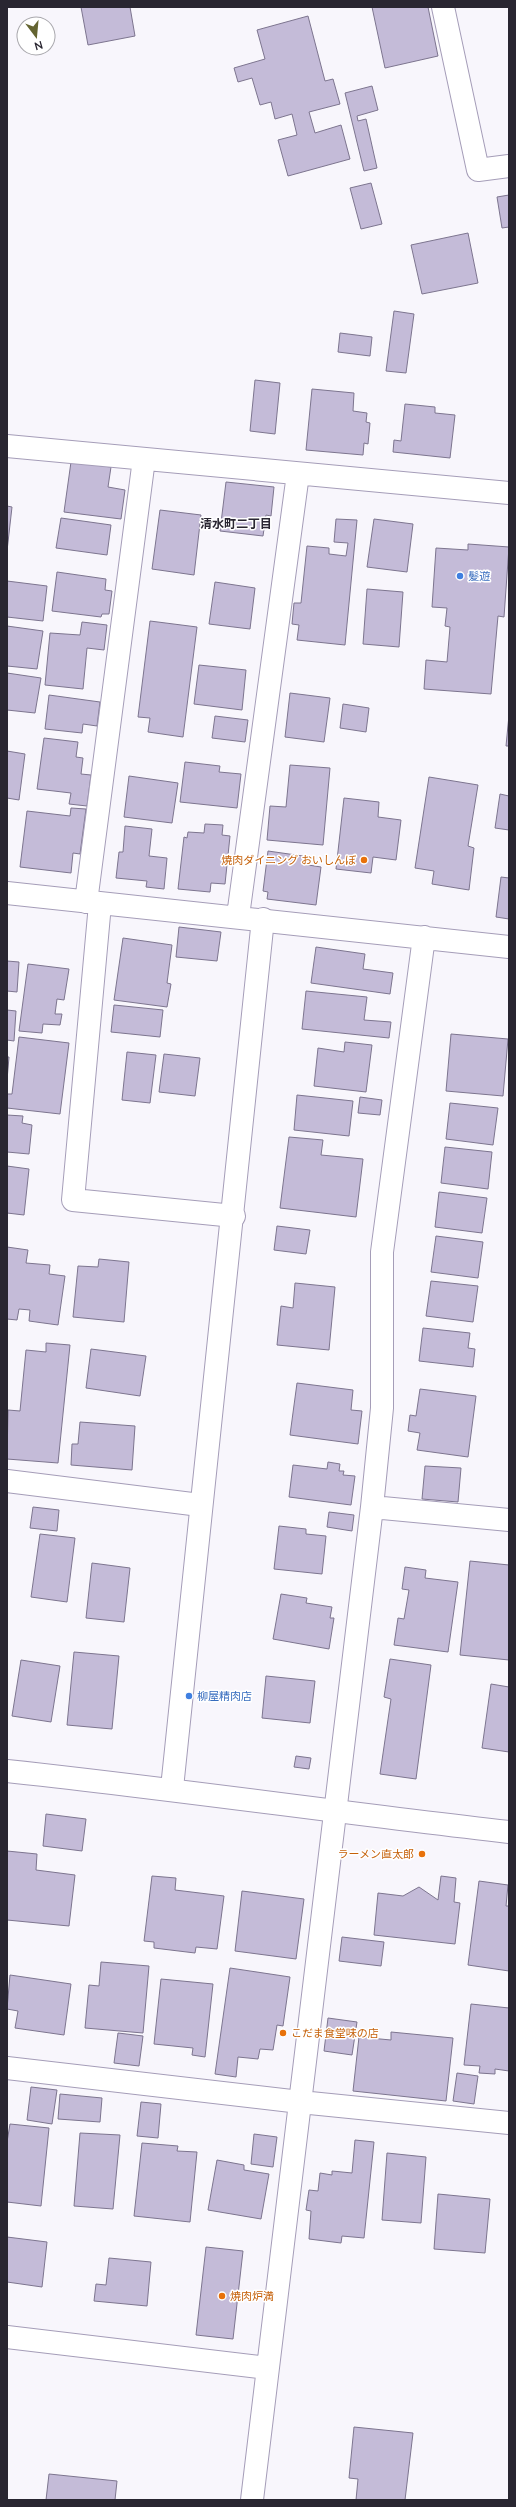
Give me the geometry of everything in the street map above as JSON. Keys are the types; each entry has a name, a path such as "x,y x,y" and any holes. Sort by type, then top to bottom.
{"street":[{"path":"443,7 478,170 509,166"},
{"path":"7,446 509,493"},
{"path":"144,459 93,903 73,1200 234,1216"},
{"path":"238,916 298,474"},
{"path":"7,893 93,903 238,916 509,947"},
{"path":"172,1788 200,1505 234,1216 263,919"},
{"path":"252,2500 372,1507 382,1408 382,1252 424,937"},
{"path":"7,1481 200,1505"},
{"path":"372,1507 509,1520"},
{"path":"7,1771 172,1788 336,1813 509,1832"},
{"path":"7,2068 300,2102 509,2123"},
{"path":"7,2337 267,2368"}],"building":[{"path":"81,7 130,7 135,36 88,45"},
{"path":"372,7 428,7 438,56 385,68"},
{"path":"308,16 325,81 333,79 340,104 309,112 315,133 341,125 350,159 288,176 278,140 297,135 292,114 275,119 271,102 260,105 252,78 238,82 234,68 265,59 257,30"},
{"path":"372,86 378,110 357,116 358,121 366,119 377,168 364,171 345,93"},
{"path":"371,183 382,224 361,229 350,188"},
{"path":"509,195 509,227 502,228 497,197"},
{"path":"468,233 478,283 422,294 411,245"},
{"path":"394,311 414,314 406,373 386,371"},
{"path":"340,333 372,337 370,356 338,352"},
{"path":"255,380 280,383 275,434 250,431"},
{"path":"312,389 354,393 353,411 367,413 366,422 370,423 368,444 364,443 363,455 306,450"},
{"path":"405,404 435,407 435,413 455,415 450,458 393,452 394,440 401,441"},
{"path":"71,462 111,467 108,487 125,490 121,519 64,512"},
{"path":"226,482 274,487 271,516 266,515 263,536 220,531"},
{"path":"7,506 12,507 7,551"},
{"path":"160,510 201,515 194,575 152,569"},
{"path":"61,518 111,525 107,555 56,548"},
{"path":"336,519 357,520 345,645 297,640 299,625 292,624 294,603 301,603 307,546 329,548 329,554 346,556 348,543 334,542"},
{"path":"374,519 413,524 407,572 367,567"},
{"path":"468,544 509,547 504,617 498,616 491,694 424,689 426,660 447,662 450,627 445,626 447,608 432,607 436,548 468,550"},
{"path":"57,572 106,579 105,590 112,591 109,614 102,614 101,617 52,611"},
{"path":"7,581 47,586 43,621 7,617"},
{"path":"215,582 255,588 250,629 209,624"},
{"path":"367,589 403,592 399,647 363,644"},
{"path":"150,621 197,627 183,737 148,732 150,718 138,717"},
{"path":"82,622 107,625 104,650 87,648 83,689 45,685 50,633 80,635"},
{"path":"7,626 43,631 37,669 7,666"},
{"path":"199,665 246,670 242,710 194,704"},
{"path":"7,673 41,678 35,713 7,710"},
{"path":"290,693 330,698 324,742 285,737"},
{"path":"49,695 100,702 97,726 83,724 82,733 45,729"},
{"path":"343,704 369,708 366,732 340,728"},
{"path":"509,715 509,746 506,746"},
{"path":"215,716 248,720 245,742 212,738"},
{"path":"44,738 78,742 76,757 83,758 81,774 91,775 87,806 69,804 71,793 37,789"},
{"path":"7,751 25,754 19,800 7,798"},
{"path":"185,762 220,766 219,772 241,774 237,808 180,802"},
{"path":"290,765 330,768 323,845 267,840 270,806 286,807"},
{"path":"129,776 178,783 172,823 124,817"},
{"path":"429,777 478,785 468,846 474,848 469,890 432,884 434,871 415,868"},
{"path":"500,794 509,796 509,830 495,828"},
{"path":"344,798 379,802 378,817 401,820 396,860 373,857 371,873 336,869"},
{"path":"71,808 86,809 80,854 73,853 71,873 20,867 27,811 70,816"},
{"path":"205,824 223,825 222,835 230,836 225,884 211,883 210,892 178,889 184,837 187,838 188,832 204,833"},
{"path":"125,826 152,829 149,856 167,858 164,889 146,887 147,881 116,878 119,852 123,852"},
{"path":"268,851 303,856 302,864 321,867 316,905 267,899 268,892 263,891"},
{"path":"501,877 509,878 509,919 496,917"},
{"path":"179,927 221,932 217,961 176,957"},
{"path":"123,938 172,945 167,983 171,984 167,1007 114,1000"},
{"path":"316,947 365,954 363,969 393,973 390,994 311,983"},
{"path":"7,961 19,962 17,992 7,991"},
{"path":"28,964 69,969 64,1000 57,999 55,1014 62,1014 60,1025 43,1024 42,1033 19,1031"},
{"path":"306,991 367,997 364,1020 391,1022 389,1038 302,1029"},
{"path":"114,1005 163,1010 160,1037 111,1032"},
{"path":"7,1010 16,1011 14,1041 7,1040"},
{"path":"451,1034 508,1039 503,1096 446,1091"},
{"path":"19,1037 69,1043 60,1114 7,1108 7,1094 12,1094"},
{"path":"345,1042 372,1045 366,1092 314,1086 318,1048 344,1052"},
{"path":"127,1052 156,1055 150,1103 122,1100"},
{"path":"164,1054 200,1058 195,1096 159,1092"},
{"path":"7,1057 9,1057 7,1080"},
{"path":"297,1095 353,1101 349,1136 294,1130"},
{"path":"360,1097 382,1100 380,1115 358,1113"},
{"path":"450,1103 498,1108 493,1145 446,1139"},
{"path":"7,1115 23,1116 22,1123 32,1125 29,1154 7,1152"},
{"path":"289,1137 323,1140 321,1155 363,1159 356,1217 280,1208"},
{"path":"445,1147 492,1152 488,1189 441,1183"},
{"path":"7,1166 29,1169 24,1215 7,1213"},
{"path":"439,1192 487,1198 482,1233 435,1227"},
{"path":"277,1226 310,1230 306,1254 274,1250"},
{"path":"436,1236 483,1242 478,1278 431,1272"},
{"path":"7,1247 28,1250 26,1263 50,1265 49,1274 65,1276 58,1325 29,1321 30,1310 19,1309 17,1320 7,1319"},
{"path":"99,1259 129,1262 124,1322 73,1317 78,1266 98,1267"},
{"path":"431,1281 478,1286 473,1322 426,1316"},
{"path":"295,1283 335,1287 329,1350 277,1345 281,1306 293,1308"},
{"path":"423,1328 470,1333 468,1348 475,1349 473,1367 419,1361"},
{"path":"46,1343 70,1345 58,1463 7,1459 8,1410 20,1411 26,1350 46,1352"},
{"path":"91,1349 146,1356 140,1396 86,1388"},
{"path":"297,1383 353,1390 351,1410 362,1411 358,1444 290,1435"},
{"path":"420,1389 476,1396 468,1457 417,1450 420,1433 408,1431 410,1415 416,1416"},
{"path":"80,1422 135,1426 132,1470 71,1465 72,1444 78,1444"},
{"path":"328,1462 340,1464 339,1471 344,1471 343,1475 355,1476 351,1505 289,1497 293,1465 327,1469"},
{"path":"425,1466 461,1468 458,1502 422,1499"},
{"path":"33,1507 59,1510 57,1531 30,1528"},
{"path":"329,1512 354,1515 352,1531 327,1527"},
{"path":"279,1526 306,1529 306,1534 326,1536 322,1574 274,1569"},
{"path":"40,1534 75,1538 67,1602 31,1597"},
{"path":"470,1561 509,1565 509,1660 460,1655"},
{"path":"92,1563 130,1568 124,1622 86,1618"},
{"path":"405,1567 426,1570 425,1578 458,1582 448,1652 394,1645 398,1618 404,1619 409,1590 402,1589"},
{"path":"281,1594 307,1598 306,1603 332,1607 330,1618 334,1618 329,1649 273,1639"},
{"path":"74,1652 119,1656 112,1729 67,1725"},
{"path":"390,1659 431,1665 416,1779 380,1774 391,1699 384,1697"},
{"path":"21,1660 60,1666 51,1722 12,1716"},
{"path":"266,1676 315,1681 310,1723 262,1718"},
{"path":"491,1684 509,1687 509,1752 482,1748"},
{"path":"296,1756 311,1758 309,1769 294,1767"},
{"path":"46,1814 86,1819 82,1851 43,1846"},
{"path":"7,1851 37,1854 36,1870 75,1875 69,1926 7,1920"},
{"path":"152,1876 176,1878 175,1890 224,1896 217,1949 196,1947 195,1953 154,1948 154,1942 144,1941"},
{"path":"441,1876 456,1878 454,1902 460,1903 455,1944 374,1935 378,1893 403,1896 419,1887 438,1900"},
{"path":"479,1881 508,1885 506,1906 509,1906 509,1971 468,1965"},
{"path":"242,1891 304,1899 296,1959 235,1951"},
{"path":"342,1937 384,1942 381,1966 339,1961"},
{"path":"101,1962 149,1966 143,2033 85,2028 89,1985 99,1986"},
{"path":"230,1968 290,1977 283,2026 277,2025 273,2050 260,2049 258,2059 238,2057 236,2077 215,2074"},
{"path":"10,1975 71,1984 64,2035 15,2028 18,2011 7,2009"},
{"path":"161,1979 213,1984 205,2057 192,2055 193,2048 154,2044"},
{"path":"471,2004 509,2008 509,2071 495,2069 495,2074 479,2073 480,2066 464,2065"},
{"path":"328,2018 357,2022 352,2055 324,2051"},
{"path":"391,2032 453,2038 446,2101 353,2091 359,2037 391,2040"},
{"path":"118,2033 143,2036 139,2066 114,2063"},
{"path":"457,2073 478,2076 474,2104 453,2101"},
{"path":"31,2087 57,2090 52,2124 27,2120"},
{"path":"60,2094 102,2098 100,2122 58,2119"},
{"path":"141,2102 161,2104 158,2138 137,2136"},
{"path":"10,2124 49,2128 41,2206 7,2202 7,2142"},
{"path":"80,2133 120,2135 113,2209 74,2206"},
{"path":"254,2134 277,2137 273,2167 251,2164"},
{"path":"355,2140 374,2142 364,2238 342,2236 341,2243 309,2239 311,2211 306,2210 309,2190 318,2191 320,2173 332,2175 332,2171 352,2173"},
{"path":"142,2143 178,2146 177,2151 197,2152 190,2222 134,2216"},
{"path":"387,2153 426,2157 421,2223 382,2220"},
{"path":"217,2160 244,2165 244,2170 269,2174 261,2219 208,2210"},
{"path":"438,2194 490,2199 485,2253 434,2249"},
{"path":"7,2237 47,2242 42,2287 7,2282"},
{"path":"206,2247 243,2251 233,2339 196,2335"},
{"path":"109,2258 151,2262 147,2306 94,2301 96,2284 106,2285"},
{"path":"354,2427 413,2433 405,2500 356,2500 358,2479 349,2478"},
{"path":"49,2474 117,2481 115,2500 46,2500"}],"place":[{"name":"髪遊","path":"460,576"},
{"name":"焼肉ダイニング おいしんぼ","path":"364,860"},
{"name":"柳屋精肉店","path":"189,1696"},
{"name":"ラーメン直太郎","path":"422,1854"},
{"name":"こだま食堂味の店","path":"283,2033"},
{"name":"焼肉炉満","path":"222,2296"}],"district":[{"name":"清水町二丁目","path":"236,524"}]}
